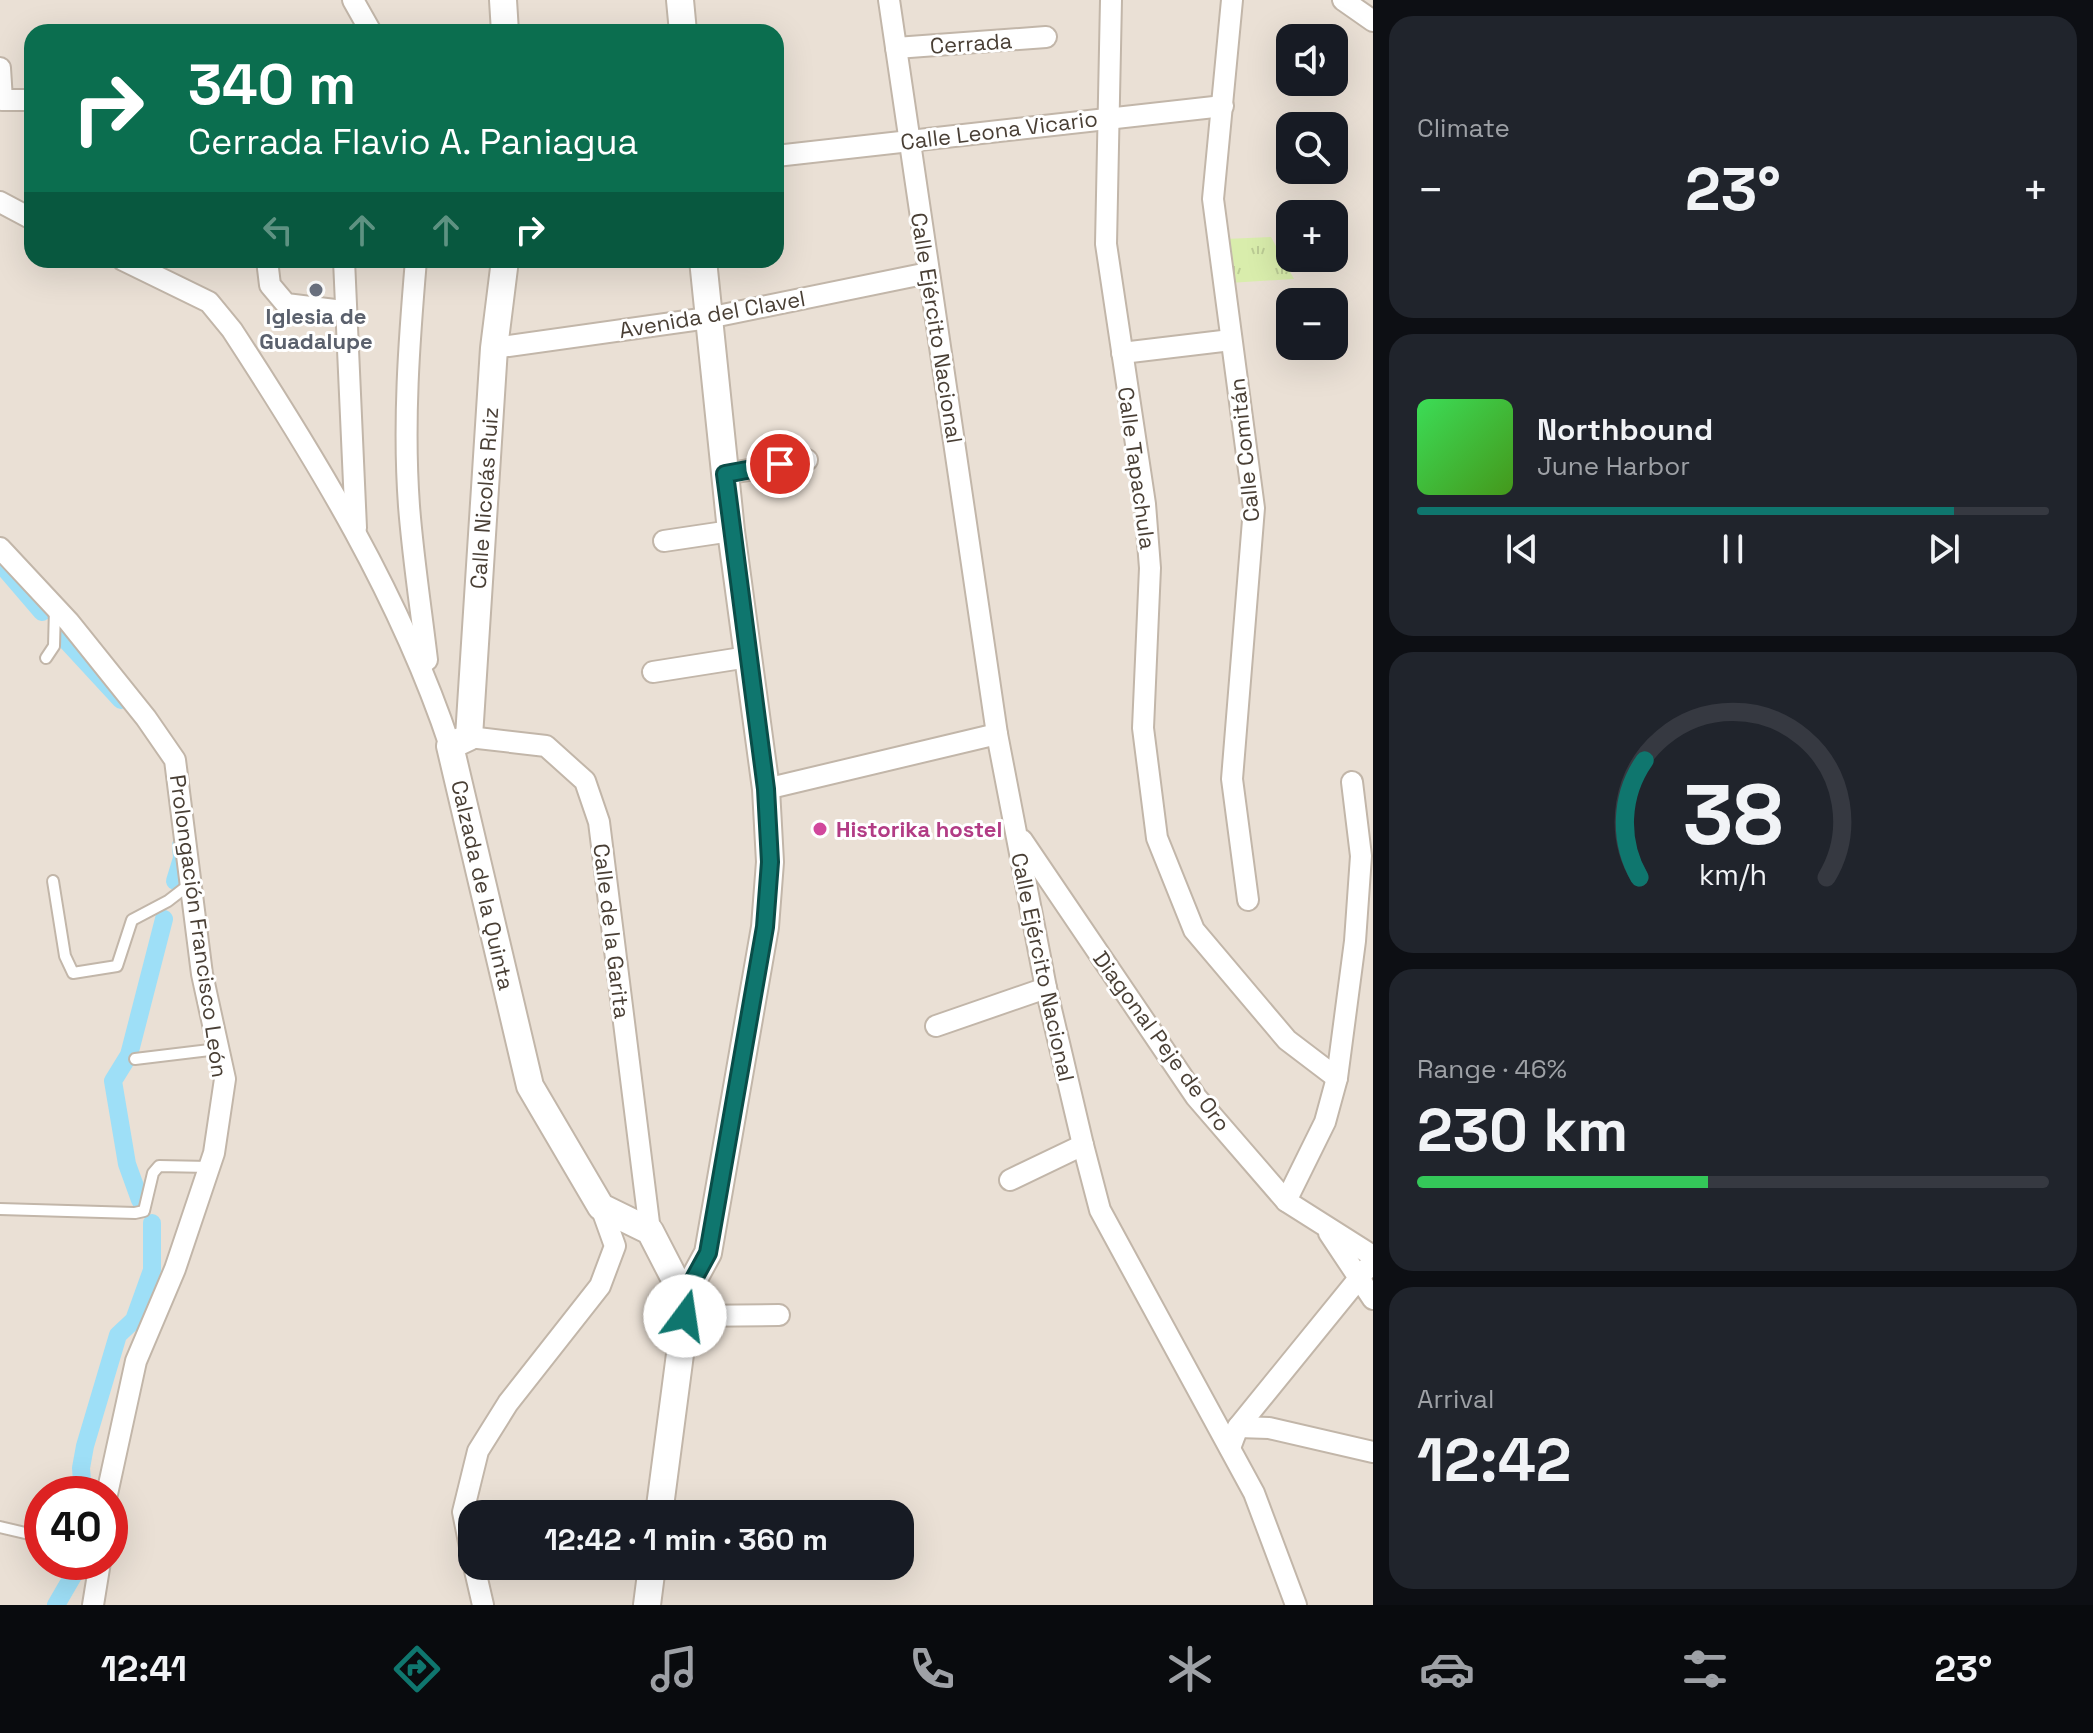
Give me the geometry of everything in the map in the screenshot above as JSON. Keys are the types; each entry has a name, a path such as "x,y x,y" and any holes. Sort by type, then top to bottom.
{"street":[{"path":"353,0 366,24"},
{"path":"503,0 504,24"},
{"path":"680,0 682,24"},
{"name":"Calle Ejército Nacional","path":"889,0 997,734 1046,988 1083,1145 1100,1210 1254,1493 1296,1605"},
{"name":"Calle Tapachula","path":"1111,0 1106,118 1106,244 1145,504 1150,568 1143,728 1157,838 1194,930 1287,1040 1337,1078"},
{"name":"Calle Comitán","path":"1232,0 1213,199 1254,508 1232,779 1248,900"},
{"path":"1343,0 1373,21"},
{"name":"Cerrada","path":"896,48 1046,37"},
{"path":"0,68 2,100 24,100"},
{"name":"Calle Leona Vicario","path":"784,155 1223,106"},
{"path":"0,202 24,215"},
{"name":"Calzada de la Quinta","path":"144,268 209,302 225,320 286,413 356,531 407,630 460,742 530,1086 601,1207 615,1246 600,1286 508,1403 478,1451 466,1500"},
{"path":"268,268 270,285 286,304 343,311"},
{"path":"344,268 343,311 356,531"},
{"path":"415,268 408,357 409,506 430,684"},
{"name":"Calle Nicolás Ruiz","path":"460,742 494,348 504,268"},
{"path":"661,1500 684,1307 708,1253 765,927 770,862 766,789 731,531 704,268"},
{"name":"Avenida del Clavel","path":"494,348 708,318 928,273"},
{"path":"1122,353 1231,340"},
{"path":"725,474 807,460"},
{"path":"664,541 731,531"},
{"name":"Prolongación Francisco León","path":"0,548 55,606 146,718 175,760 202,974 225,1079 209,1167 175,1269 136,1361 111,1476"},
{"path":"653,672 748,657"},
{"path":"766,789 997,734"},
{"name":"Calle de la Garita","path":"460,742 546,746 585,781 599,822 650,1231 684,1307"},
{"path":"1286,1201 1325,1122 1337,1078 1355,941 1361,856 1352,782"},
{"name":"Diagonal Peje de Oro","path":"1015,830 1196,1097 1286,1201 1373,1258"},
{"path":"936,1026 1046,988"},
{"path":"1010,1180 1083,1145"},
{"path":"601,1207 650,1231"},
{"path":"1327,1229 1373,1299"},
{"path":"1230,1448 1238,1427 1359,1282 1373,1258"},
{"path":"684,1307 779,1315"},
{"path":"1238,1427 1269,1428 1373,1452"},
{"path":"93,1605 97,1580"},
{"path":"477,1580 483,1605"},
{"path":"647,1605 650,1580"}],"lane":[{"path":"46,658 54,646 55,606"},
{"path":"53,881 65,956 73,973 117,966 132,920 190,884"},
{"path":"135,1059 218,1049"},
{"path":"0,1209 135,1213 144,1211 153,1173 159,1166 209,1167"},
{"path":"0,1527 24,1533"}],"shaded area":[{"path":"0,0 1373,0 1373,1605 0,1605"}],"green space":[{"path":"1271,237 1276,246 1276,272 1290,272 1294,279 1229,283 1225,239"}],"waterway":[{"path":"0,563 42,612"},
{"path":"61,635 121,700"},
{"path":"175,881 182,858 181,845"},
{"path":"140,1200 127,1164 113,1081 129,1055 164,919"},
{"path":"82,1476 85,1446 118,1335 134,1320 152,1270 152,1223"},
{"path":"56,1605 71,1580"}],"place":[{"name":"Iglesia de Guadalupe","path":"316,290"},
{"name":"Historika hostel","path":"820,829"}],"route":[{"path":"685,1316 684,1297 708,1253 765,927 770,862 766,789 725,474 780,464"}]}
